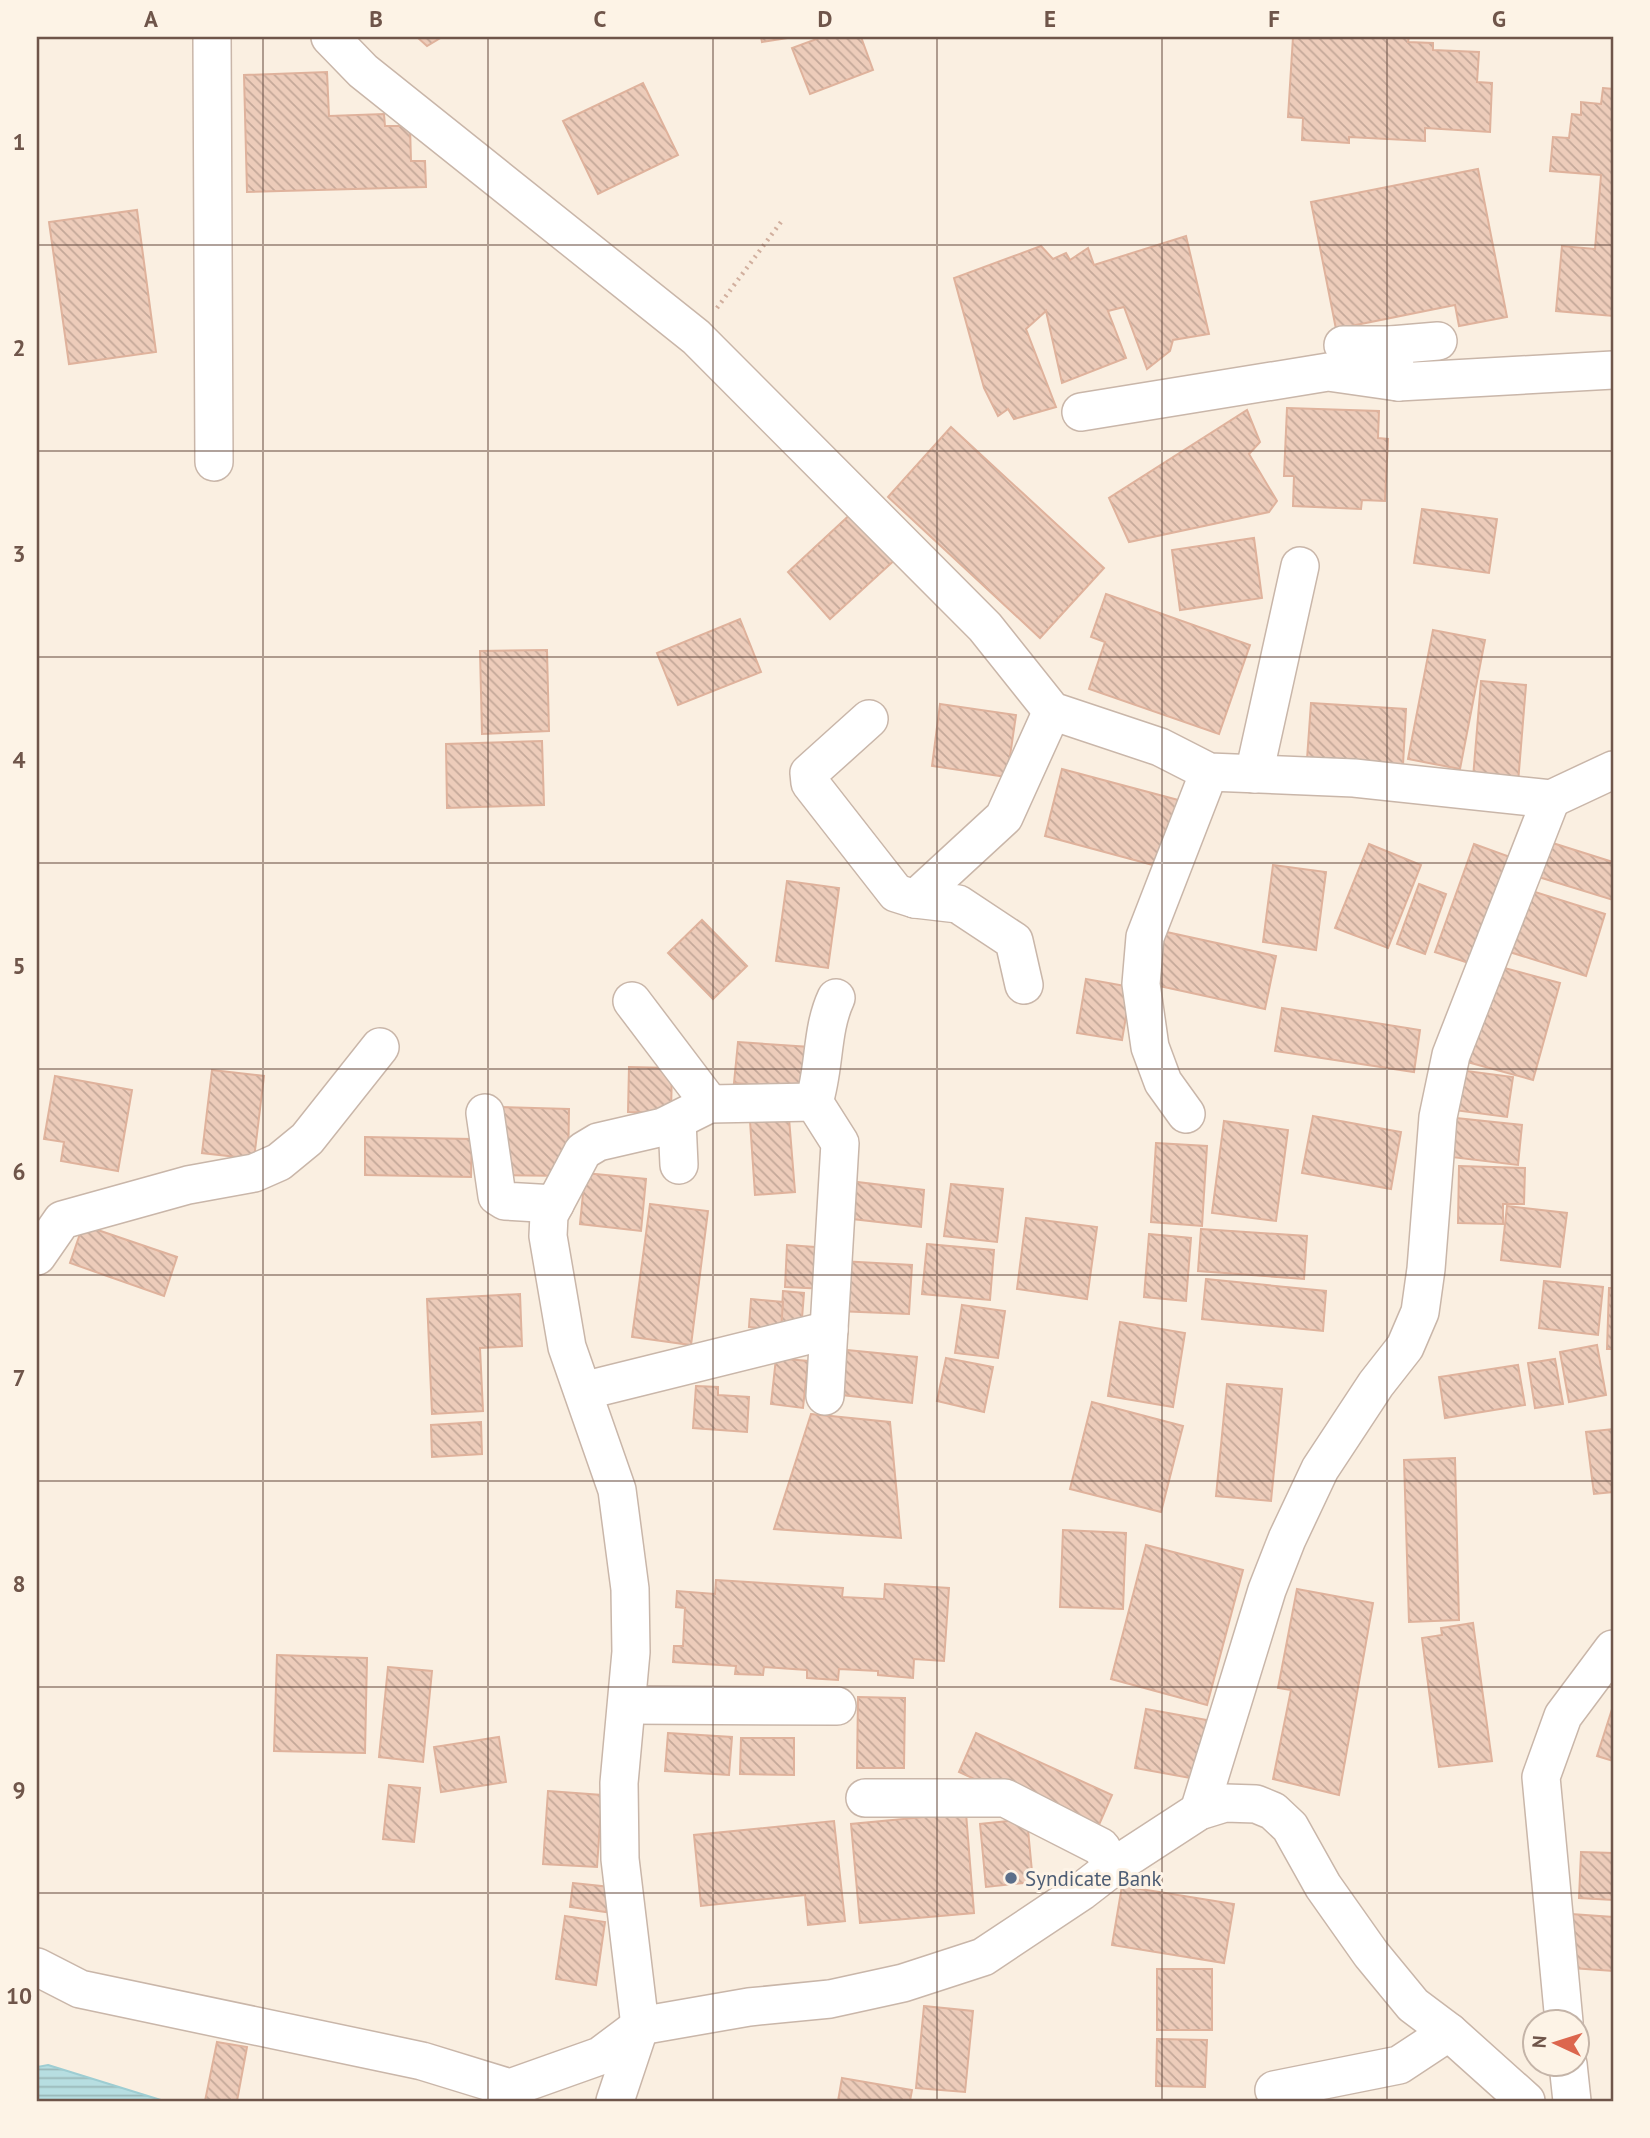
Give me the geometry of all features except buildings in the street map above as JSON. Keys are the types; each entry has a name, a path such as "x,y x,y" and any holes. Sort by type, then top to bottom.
{"street":[{"path":"212,37 214,462"},
{"path":"330,37 363,71 696,337 985,627 1052,711 1160,747 1209,772 1354,778 1550,799 1613,770"},
{"path":"1343,345 1438,341"},
{"path":"1391,345 1398,382"},
{"path":"1081,412 1328,372 1398,382 1613,370"},
{"path":"1254,774 1300,566"},
{"path":"915,900 1004,817 1052,711"},
{"path":"869,719 809,773 810,783 896,893 915,900 958,904 1014,941 1024,985"},
{"path":"1186,1114 1163,1082 1150,1047 1141,984 1145,937 1209,772"},
{"path":"1199,1811 1266,1590 1287,1539 1320,1469 1376,1384 1405,1347 1420,1312 1438,1117 1451,1055 1550,799"},
{"path":"814,1102 821,1083 829,1012 836,998"},
{"path":"632,1001 710,1104"},
{"path":"37,1256 62,1220 188,1185 254,1173 279,1162 307,1139 380,1047"},
{"path":"615,2101 640,2026 620,1858 619,1783 631,1652 630,1589 617,1490 567,1347 548,1236 549,1215 583,1151 598,1142 663,1127 710,1104 814,1102"},
{"path":"814,1102 840,1143 825,1396"},
{"path":"485,1113 497,1196 505,1201 555,1204"},
{"path":"677,1121 678,1165"},
{"path":"583,1391 829,1330"},
{"path":"1563,2008 1541,1777 1563,1716 1613,1649"},
{"path":"627,1705 837,1706"},
{"path":"865,1798 1006,1798 1101,1847 1113,1867"},
{"path":"37,1966 80,1989 422,2061 508,2095 600,2056 640,2026 749,2007 830,2000 903,1983 983,1957 1199,1811 1225,1803 1256,1804 1273,1811 1290,1827 1324,1886 1371,1954 1413,2005 1449,2032 1524,2101"},
{"path":"1274,2090 1399,2065 1449,2032"},
{"path":"1570,2078 1572,2101"}],"path":[{"path":"696,337 780,222"}],"water":[{"path":"48,2065 164,2101 37,2101 37,2067"}],"place":[{"name":"Syndicate Bank","path":"1011,1878"}]}
